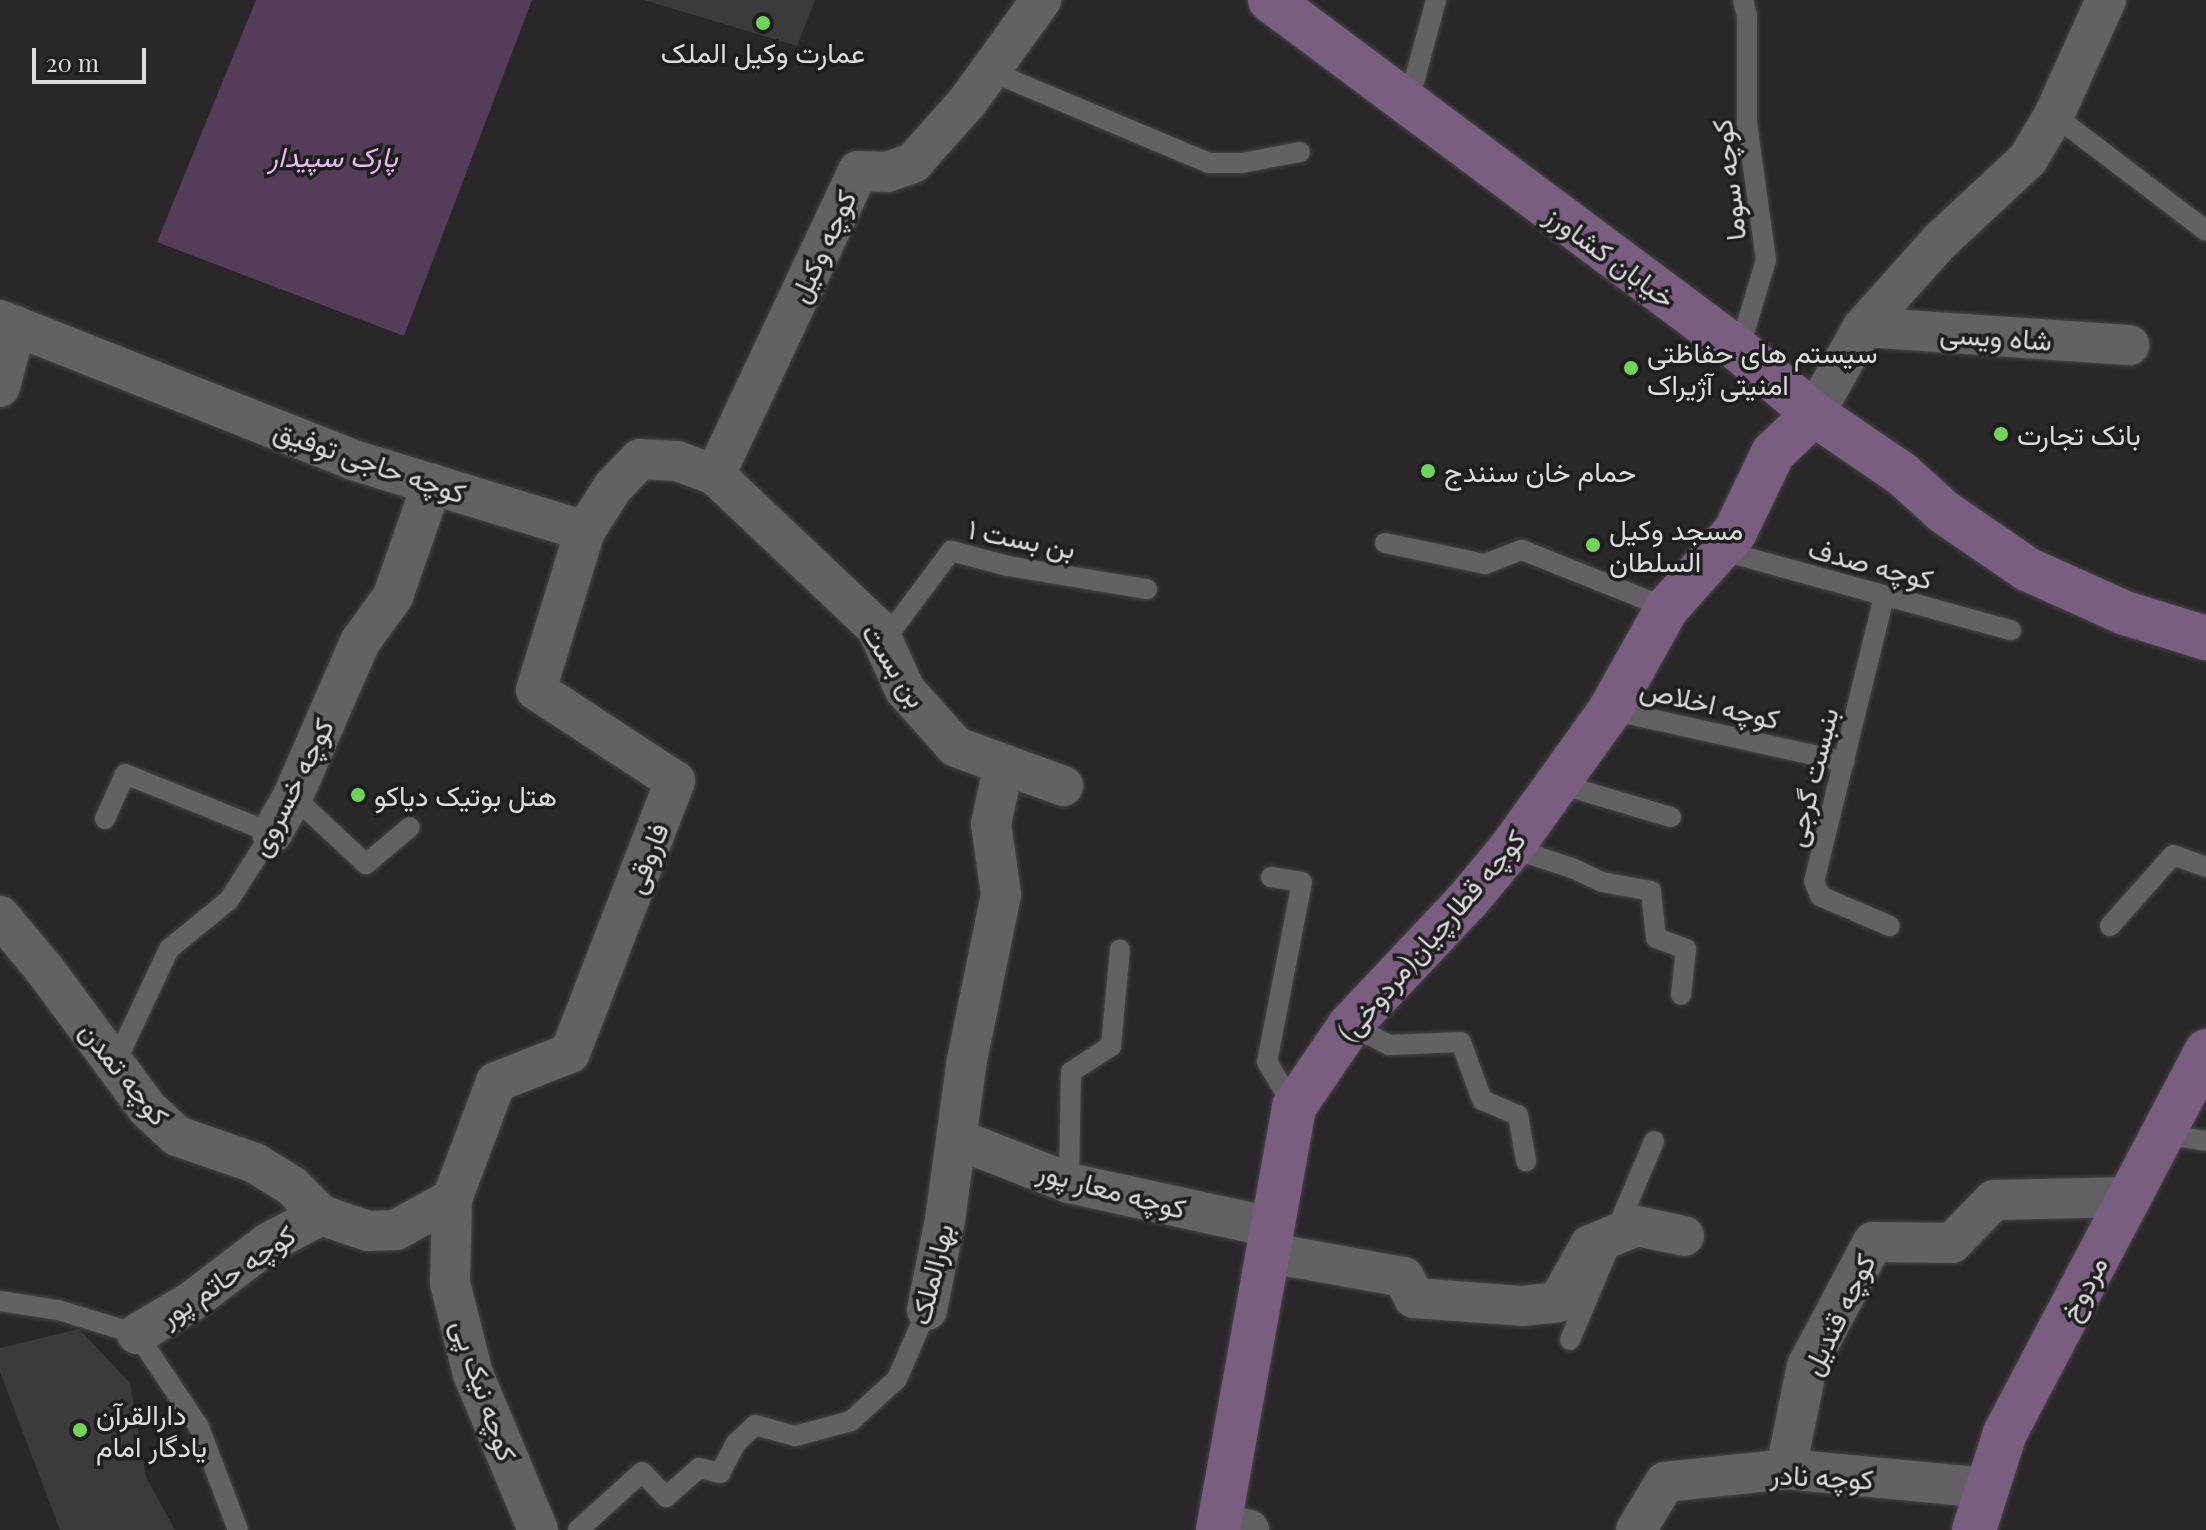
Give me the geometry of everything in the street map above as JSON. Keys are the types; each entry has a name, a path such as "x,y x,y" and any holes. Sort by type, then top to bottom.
{"street":[{"name":"کوچه وکیل","path":"715,475 858,171 887,172 913,163 990,71 1041,0"},
{"name":"خیابان کشاورز","path":"1270,0 1407,106 1739,350 1814,414 1902,474 1944,512 2027,569 2125,613 2206,638"},
{"path":"1814,414 1863,327 1939,242 2028,159 2054,115 2106,0"},
{"path":"0,387 8,323"},
{"name":"کوچه حاجی توفیق","path":"8,323 353,460 585,531"},
{"name":"شاه ویسی","path":"1863,327 2129,345"},
{"name":"کوچه قطارچیان(مردوخی)","path":"1229,1528 1270,1240 1294,1107 1350,1025 1467,901 1511,848 1610,710 1667,608 1716,549 1735,532 1773,453 1814,414"},
{"path":"585,531 613,487 640,459 677,461 715,475"},
{"name":"بن بست","path":"715,475 877,628 905,690 956,747 1063,786"},
{"name":"کوچه خسروی","path":"272,833 293,796 360,642 393,596 432,484"},
{"name":"فاروقی","path":"452,1199 496,1082 570,1053 675,781 536,690 585,531"},
{"name":"بهارالملک","path":"927,1310 957,1139 967,1060 1001,894 991,824 1004,764"},
{"name":"کوچه تمدن","path":"0,916 45,970 148,1109 177,1136 255,1163 292,1186 321,1215"},
{"name":"مردوخ","path":"1974,1530 2005,1433 2132,1197 2206,1051"},
{"name":"کوچه معار پور","path":"957,1139 1069,1183 1404,1277 1414,1298 1522,1306 1558,1302 1590,1245 1613,1235"},
{"name":"کوچه قندیل","path":"1786,1469 1807,1366 1873,1242 1952,1243 1994,1200 2132,1197"},
{"name":"کوچه حاتم پور","path":"137,1334 192,1301 268,1243 321,1215 368,1231 396,1230 452,1199"},
{"name":"کوچه نیک پی","path":"452,1199 450,1283 473,1374 538,1530"},
{"path":"1613,1235 1637,1226 1684,1236"},
{"name":"کوچه نادر","path":"1636,1530 1665,1482 1786,1469 1987,1488"}],"lane":[{"path":"1407,106 1436,0"},
{"name":"کوچه سوما","path":"1739,350 1766,260 1747,123 1747,16 1743,0"},
{"path":"990,71 1209,163 1242,163 1300,152"},
{"path":"2054,115 2206,231"},
{"path":"1385,543 1485,564 1522,550 1667,608"},
{"name":"کوچه صدف","path":"1716,549 2011,630"},
{"name":"بن بست ۱","path":"883,642 951,551 1008,566 1147,589"},
{"name":"بنبست گرجی","path":"1884,597 1814,881 1820,896 1890,926"},
{"name":"کوچه اخلاص","path":"1610,710 1844,762"},
{"path":"105,819 125,774 272,833"},
{"path":"1556,783 1671,817"},
{"path":"293,796 366,864 410,827"},
{"name":"کوچه خسروی","path":"114,1066 169,949 229,900 272,833"},
{"path":"1511,848 1572,868 1602,882 1651,891 1656,938 1686,949 1681,995"},
{"path":"2110,926 2173,855 2206,867"},
{"path":"1271,877 1302,882 1267,1062 1294,1107"},
{"path":"1069,1183 1071,1072 1111,1046 1120,949"},
{"path":"1350,1025 1389,1045 1461,1042 1482,1100 1518,1115 1526,1161"},
{"path":"2164,1134 2206,1141"},
{"path":"1570,1340 1654,1141"},
{"path":"0,1301 58,1310 137,1334 199,1427 238,1530"},
{"name":"بهارالملک","path":"578,1530 642,1472 666,1497 699,1468 720,1473 736,1443 755,1425 795,1436 851,1421 897,1379 927,1310"}],"green space":[{"name":"پارک سپیدار","path":"256,0 532,0 404,336 157,242"}],"building":[{"name":"عمارت وکیل الملک","path":"644,0 815,0 797,46"},
{"name":"دارالقرآن یادگار امام","path":"79,1329 130,1383 146,1477 175,1530 60,1530 0,1372 0,1348"}],"place":[{"name":"عمارت وکیل الملک","path":"763,23"},
{"name":"سیستم های حفاظتی امنیتی آژیراک","path":"1631,368"},
{"name":"بانک تجارت","path":"2001,434"},
{"name":"حمام خان سنندج","path":"1428,471"},
{"name":"مسجد وکیل السلطان","path":"1593,545"},
{"name":"هتل بوتیک دیاکو","path":"358,795"},
{"name":"دارالقرآن یادگار امام","path":"80,1430"}]}
